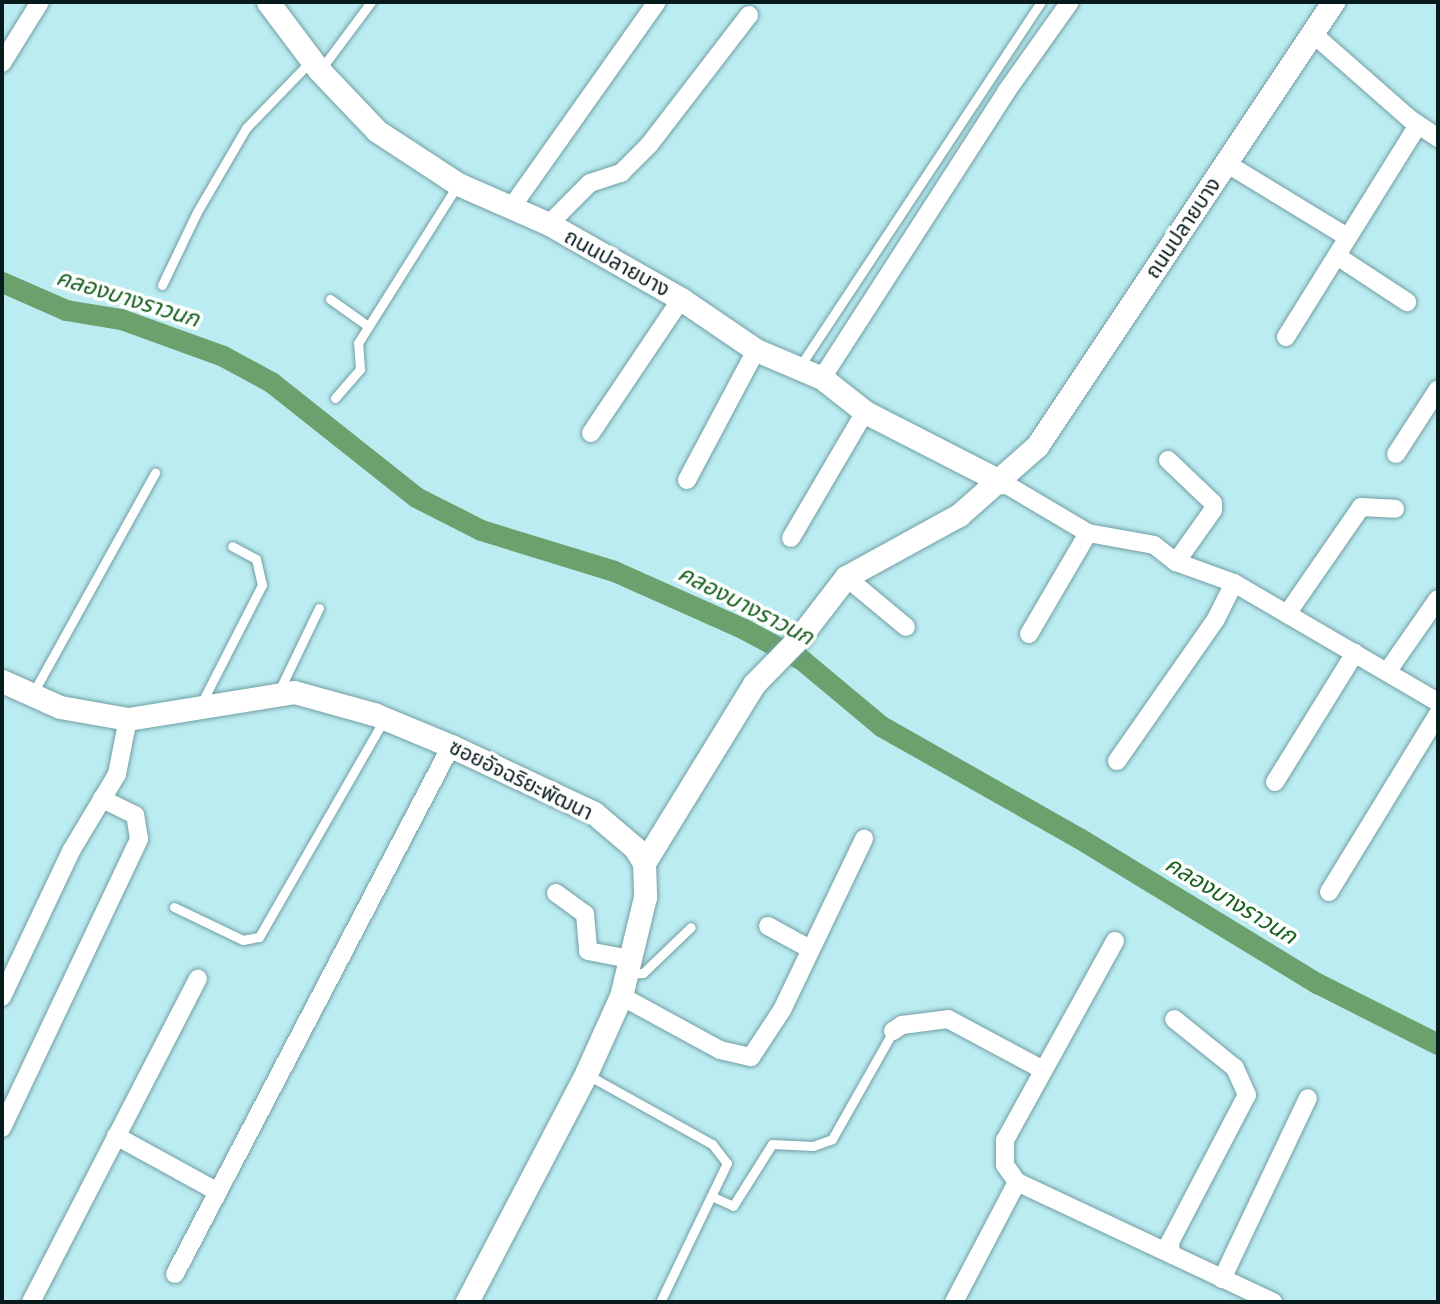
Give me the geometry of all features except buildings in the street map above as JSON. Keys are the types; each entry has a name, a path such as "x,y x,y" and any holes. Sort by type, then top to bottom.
{"street":[{"path":"2,62 40,2"},
{"name":"ถนนปลายบาง","path":"268,2 316,64 377,131 458,184 549,224 681,299 755,349 800,366 822,379 865,412 1002,482"},
{"path":"511,208 657,2"},
{"path":"822,379 1070,2"},
{"name":"ถนนปลายบาง","path":"644,863 754,684 799,638 846,577 959,516 1002,482 1037,446 1334,2"},
{"path":"549,224 590,183 621,173 649,145 749,15"},
{"path":"1312,33 1418,125 1438,138"},
{"path":"1286,337 1418,125"},
{"path":"1226,163 1347,237"},
{"path":"1337,256 1407,302"},
{"path":"591,433 681,299"},
{"path":"687,480 755,349"},
{"path":"1396,454 1438,389"},
{"path":"791,538 865,412"},
{"path":"1168,460 1213,503 1213,510 1176,562"},
{"path":"1002,482 1088,533 1154,545 1176,562 1234,583 1438,702"},
{"path":"1287,614 1361,507 1395,509"},
{"path":"1029,634 1088,533"},
{"path":"846,577 906,627"},
{"path":"1117,761 1216,619 1234,583"},
{"path":"1387,672 1438,599"},
{"path":"1275,782 1355,653"},
{"name":"ซอยอัจฉริยะพัฒนา","path":"2,681 60,707 128,719 200,705 294,692 384,718 451,746 594,813 635,848 644,863"},
{"path":"1329,892 1438,714"},
{"path":"2,997 71,850 117,774 128,719"},
{"path":"175,1274 451,746"},
{"path":"2,1128 139,839 135,815 102,799"},
{"path":"621,996 720,1049 751,1057 782,1010 864,839"},
{"path":"467,1302 586,1073 621,996 645,897 644,863"},
{"path":"556,893 585,914 584,945 588,951 628,966"},
{"path":"768,926 810,949"},
{"path":"1115,941 1004,1140 1005,1165 1017,1182 1273,1302"},
{"path":"31,1302 198,979"},
{"path":"893,1031 902,1025 947,1019 1044,1070"},
{"path":"1171,1254 1170,1242 1247,1095 1235,1069 1174,1019"},
{"path":"1223,1279 1308,1098"},
{"path":"116,1136 218,1192"},
{"path":"954,1302 1017,1182"}],"lane":[{"path":"162,285 197,212 246,128 316,64 371,2"},
{"path":"800,366 1041,2"},
{"path":"335,398 360,369 358,343 458,184"},
{"path":"330,299 368,326"},
{"path":"32,695 155,473"},
{"path":"200,705 262,585 256,559 232,546"},
{"path":"278,693 319,608"},
{"path":"174,907 243,940 259,937 384,718"},
{"path":"628,966 643,973 691,927"},
{"path":"711,1196 733,1206 772,1144 813,1146 832,1139 893,1031"},
{"path":"586,1073 712,1144 724,1155 727,1163 660,1302"}],"waterway":[{"name":"คลองบางราวนก","path":"2,282 66,310 121,319 223,356 271,382 416,497 481,530 614,571 744,629 802,660 881,726 1079,838 1317,983 1438,1044"}]}
